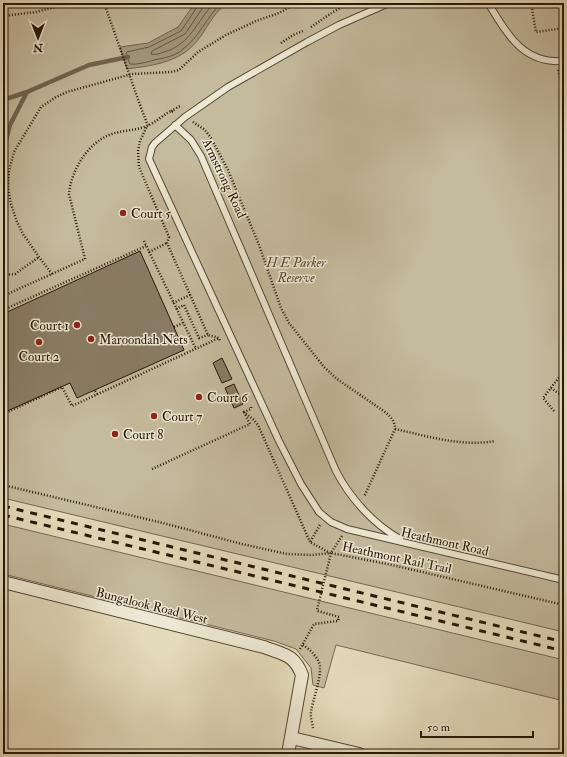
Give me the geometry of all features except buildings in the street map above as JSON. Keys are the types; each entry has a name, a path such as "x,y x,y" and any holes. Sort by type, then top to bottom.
{"street":[{"name":"Bungalook Road West","path":"3,582 264,647 292,659"},
{"path":"288,754 302,675 298,666 292,659"},
{"path":"292,738 359,754"}],"lane":[{"path":"324,517 307,495 279,441 149,159 155,143 175,125 214,96 248,75 339,25 389,3"},
{"path":"488,3 515,44 545,60 556,62 564,61"},
{"name":"Armstrong Road","path":"175,125 191,140 201,156 336,471 360,506 393,536 410,544"},
{"name":"Heathmont Road","path":"324,517 338,526 347,529 564,580"}],"path":[{"path":"3,16 36,12 71,3"},
{"path":"3,296 85,259 69,194 70,183 90,148 108,135 148,126 104,3"},
{"path":"52,274 23,234 11,204 8,188 9,171 14,152 41,107 56,96 67,92 132,74 171,72 179,70 198,52 226,35 256,21 279,13 297,3"},
{"path":"531,3 536,32 564,28"},
{"path":"556,62 564,89"},
{"path":"196,124 211,138 228,170 259,244 281,308 289,323 324,367 337,379 391,417 395,426 395,429 360,506"},
{"path":"138,150 139,167 169,237 167,243 208,335"},
{"path":"144,241 196,349"},
{"path":"149,252 167,243"},
{"path":"3,310 146,246"},
{"path":"3,275 15,274 39,257"},
{"path":"173,303 190,295"},
{"path":"176,309 184,305 199,338 208,335 219,338"},
{"path":"174,327 183,323"},
{"path":"3,414 62,387 72,406 219,338"},
{"path":"219,338 222,345"},
{"path":"554,411 543,398 564,371"},
{"path":"551,388 564,397"},
{"path":"95,390 97,394"},
{"path":"244,412 251,409 248,402"},
{"path":"152,469 250,424 244,412"},
{"path":"244,412 254,420 260,429 310,542 331,554"},
{"path":"395,429 463,443 484,443 495,441"},
{"path":"3,485 287,554 331,554"},
{"path":"310,542 324,517"},
{"name":"Heathmont Rail Trail","path":"347,529 331,554 392,565 564,605"},
{"path":"292,659 303,645 314,624 338,621 340,617 317,610 331,554"}],"green space":[{"name":"H E Parker Reserve","path":"3,3 564,3 564,632 3,498"},
{"path":"3,524 564,660 564,701 336,645 324,688 313,685 311,668 296,649 274,641 3,574"}],"water":[{"path":"195,3 228,3 216,13 201,36 186,52 158,64 127,69 120,47 148,43 178,27"}],"waterway":[{"path":"3,100 27,92 89,65 128,57"},
{"path":"3,152 10,125 27,92"}],"railway":[{"path":"3,506 564,642"},
{"path":"3,515 564,651"}],"place":[{"name":"Court 5","path":"123,213"},
{"name":"Court 1","path":"77,325"},
{"name":"Maroondah Nets","path":"91,339"},
{"name":"Court 2","path":"39,342"},
{"name":"Court 6","path":"199,397"},
{"name":"Court 7","path":"154,416"},
{"name":"Court 8","path":"115,434"}]}
